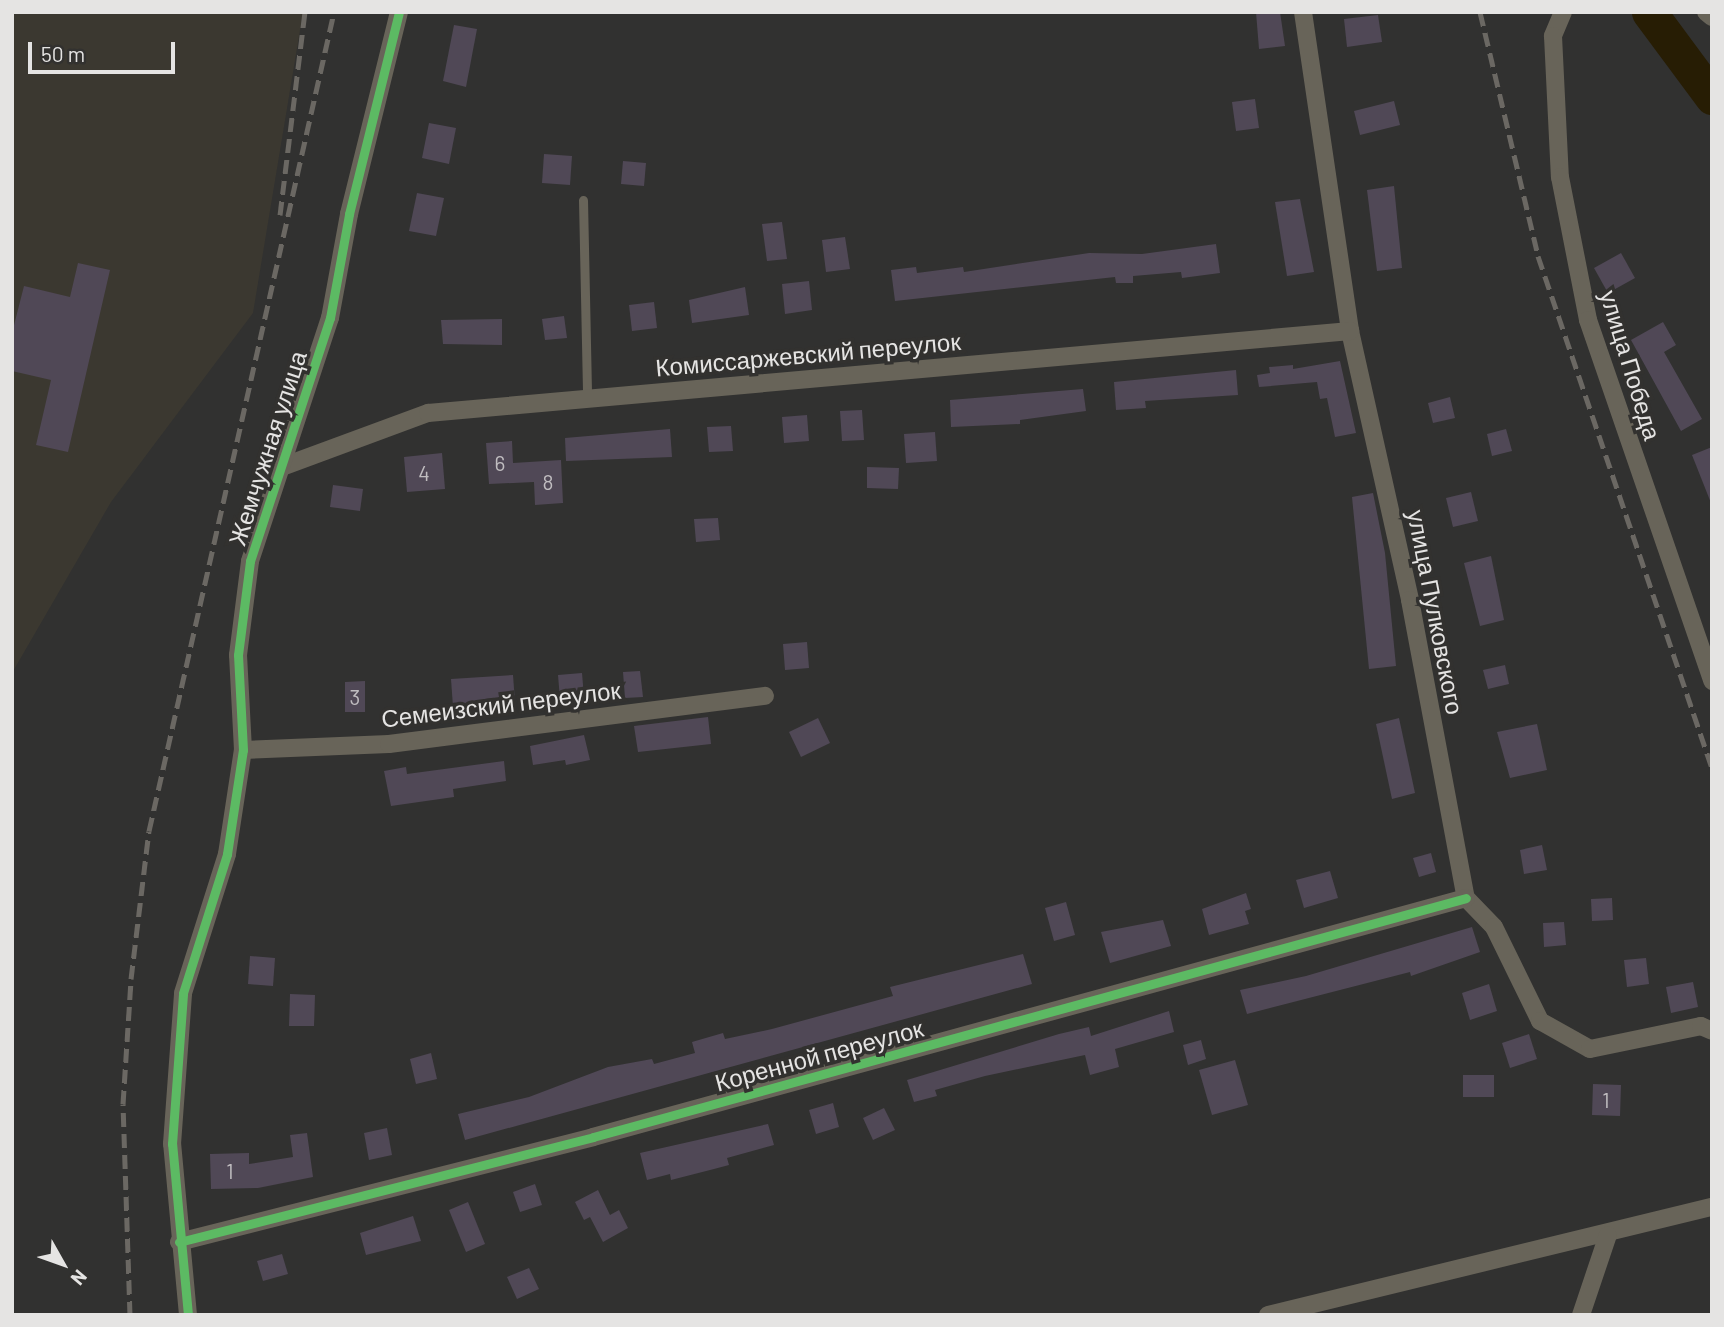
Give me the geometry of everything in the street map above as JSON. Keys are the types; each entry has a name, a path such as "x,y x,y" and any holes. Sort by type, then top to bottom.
{"street":[{"name":"Жемчужная улица","path":"188,1315 172,1144 183,993 227,854 243,750 238,655 250,561 330,318 349,214 398,12"},
{"name":"улица Пулковского","path":"1303,12 1350,331 1410,600 1466,898"},
{"name":"улица Победа","path":"1563,12 1553,36 1560,177 1588,320 1712,681"},
{"path":"1706,12 1712,17"},
{"name":"Комиссаржевский переулок","path":"279,468 428,413 1350,331"},
{"name":"Семеизский переулок","path":"243,750 389,744 765,696"},
{"path":"1466,898 1494,927 1539,1021 1590,1049 1701,1026 1712,1031"},
{"name":"Коренной переулок","path":"180,1242 593,1137 1466,898"},
{"path":"1268,1315 1712,1207"},
{"path":"1581,1315 1608,1234"}],"lane":[{"path":"583,200 587,399"}],"shaded area":[{"path":"12,12 303,12 253,313 111,502 12,673"}],"building":[{"path":"1256,12 1280,12 1285,46 1259,49"},
{"path":"1378,15 1382,42 1347,47 1344,19"},
{"path":"454,25 477,29 466,87 443,81"},
{"path":"1255,99 1259,128 1236,131 1232,102"},
{"path":"1394,101 1400,125 1360,135 1354,111"},
{"path":"429,123 456,128 449,164 422,158"},
{"path":"544,154 572,156 570,185 542,183"},
{"path":"623,161 646,163 644,186 621,184"},
{"path":"1394,186 1402,268 1377,271 1367,190"},
{"path":"417,193 444,198 436,236 409,231"},
{"path":"1300,199 1314,272 1287,276 1275,202"},
{"path":"782,222 787,259 767,261 762,224"},
{"path":"845,237 850,269 826,272 822,240"},
{"path":"1216,244 1220,273 1182,278 1181,272 1133,276 1133,283 1116,283 1115,277 895,301 891,270 916,267 917,273 963,267 964,272 1089,253 1142,254"},
{"path":"1621,253 1635,278 1608,293 1594,268"},
{"path":"78,263 110,270 68,452 36,445 51,380 12,371 12,333 24,286 70,297"},
{"path":"809,281 812,310 785,314 782,284"},
{"path":"745,287 749,315 692,323 689,300"},
{"path":"654,302 657,328 632,331 629,305"},
{"path":"564,316 567,338 545,340 542,319"},
{"path":"502,319 502,345 443,344 441,320"},
{"path":"1663,322 1676,345 1664,352 1702,419 1681,431 1631,340"},
{"path":"1340,361 1356,433 1335,437 1327,398 1320,399 1317,382 1259,387 1257,375 1270,373 1269,367 1293,365 1293,369"},
{"path":"1236,370 1238,395 1145,401 1146,408 1116,410 1114,382"},
{"path":"1083,389 1086,411 1020,420 1020,424 951,427 950,400"},
{"path":"1450,397 1455,418 1433,423 1428,403"},
{"path":"862,410 864,440 842,441 840,411"},
{"path":"807,415 809,441 784,443 782,417"},
{"path":"731,426 733,451 709,452 707,427"},
{"path":"670,429 672,457 566,461 565,438"},
{"path":"1506,429 1512,451 1492,456 1487,434"},
{"path":"935,432 937,461 906,463 904,434"},
{"path":"512,441 513,463 561,460 563,503 535,505 534,482 489,484 486,443"},
{"path":"1712,447 1712,503 1711,503 1692,455"},
{"path":"442,453 445,489 407,492 404,457"},
{"path":"867,467 899,468 898,489 867,488"},
{"path":"333,485 363,489 360,511 330,507"},
{"path":"1471,492 1478,521 1453,527 1446,498"},
{"path":"1373,493 1385,553 1396,666 1369,669 1352,497"},
{"path":"718,518 720,540 696,542 694,519"},
{"path":"1491,556 1504,620 1480,626 1464,563"},
{"path":"807,642 809,668 785,670 783,644"},
{"path":"1505,665 1509,684 1488,689 1483,670"},
{"path":"640,671 643,697 625,698 623,672"},
{"path":"582,673 584,697 560,699 558,675"},
{"path":"513,675 515,702 453,707 451,679"},
{"path":"365,681 365,712 345,712 345,682"},
{"path":"708,717 711,744 638,752 634,726"},
{"path":"818,718 830,743 801,757 789,732"},
{"path":"1399,718 1415,793 1392,799 1376,724"},
{"path":"1537,724 1547,770 1510,778 1497,732"},
{"path":"584,735 590,760 566,765 565,760 533,765 530,746"},
{"path":"504,761 506,781 453,789 454,797 391,806 384,771 406,767 407,774"},
{"path":"1542,845 1547,870 1524,874 1520,850"},
{"path":"1431,853 1436,872 1419,877 1413,858"},
{"path":"1330,871 1338,898 1304,908 1296,880"},
{"path":"1246,893 1251,909 1245,911 1249,924 1209,935 1202,909"},
{"path":"1612,898 1613,920 1592,921 1591,899"},
{"path":"1066,902 1075,935 1054,941 1045,908"},
{"path":"1163,920 1171,946 1110,963 1101,932"},
{"path":"1564,922 1566,945 1544,947 1543,923"},
{"path":"1472,927 1480,952 1411,976 1410,972 1247,1014 1240,990 1306,976"},
{"path":"1023,954 1032,984 465,1140 458,1114 529,1097 608,1067 652,1059 654,1064 695,1053 692,1042 723,1033 725,1039 772,1029 893,996 890,987"},
{"path":"250,956 275,958 273,986 248,984"},
{"path":"1646,958 1649,984 1627,987 1624,960"},
{"path":"1693,982 1698,1007 1671,1013 1666,987"},
{"path":"1489,984 1497,1011 1470,1020 1462,993"},
{"path":"290,994 315,995 314,1026 289,1026"},
{"path":"1169,1011 1174,1032 1115,1049 1119,1067 1090,1075 1085,1055 985,1076 935,1090 937,1096 914,1102 907,1080 1059,1034 1089,1027 1091,1036"},
{"path":"1529,1034 1537,1059 1510,1068 1502,1043"},
{"path":"1201,1040 1206,1059 1188,1065 1183,1045"},
{"path":"431,1053 437,1079 416,1084 410,1059"},
{"path":"1235,1060 1248,1105 1212,1115 1199,1070"},
{"path":"1463,1075 1494,1075 1494,1097 1463,1097"},
{"path":"1593,1084 1621,1085 1620,1116 1592,1115"},
{"path":"833,1103 839,1127 816,1134 809,1110"},
{"path":"884,1108 895,1130 873,1140 863,1118"},
{"path":"768,1124 774,1145 727,1158 729,1165 671,1180 670,1174 647,1180 640,1153"},
{"path":"387,1128 392,1155 369,1160 364,1133"},
{"path":"307,1133 313,1177 258,1188 211,1189 210,1154 249,1153 249,1164 293,1157 290,1135"},
{"path":"535,1184 542,1205 520,1212 513,1192"},
{"path":"598,1190 610,1215 619,1210 628,1228 603,1242 590,1217 584,1220 575,1202"},
{"path":"468,1202 485,1244 466,1252 449,1210"},
{"path":"413,1216 421,1241 366,1255 360,1233"},
{"path":"282,1254 288,1274 263,1281 257,1261"},
{"path":"529,1268 539,1289 517,1299 507,1277"}],"waterway":[{"path":"1649,12 1712,97"}],"railway":[{"path":"280,215 305,12"},
{"path":"130,1315 123,1104 131,979 149,831 334,12"},
{"path":"1480,12 1538,256 1712,768"}],"cycle path":[{"path":"188,1315 172,1144 183,993 227,854 243,750 238,655 250,561 330,318 349,214 399,12"},
{"path":"179,1242 593,1137 1466,898"}]}
